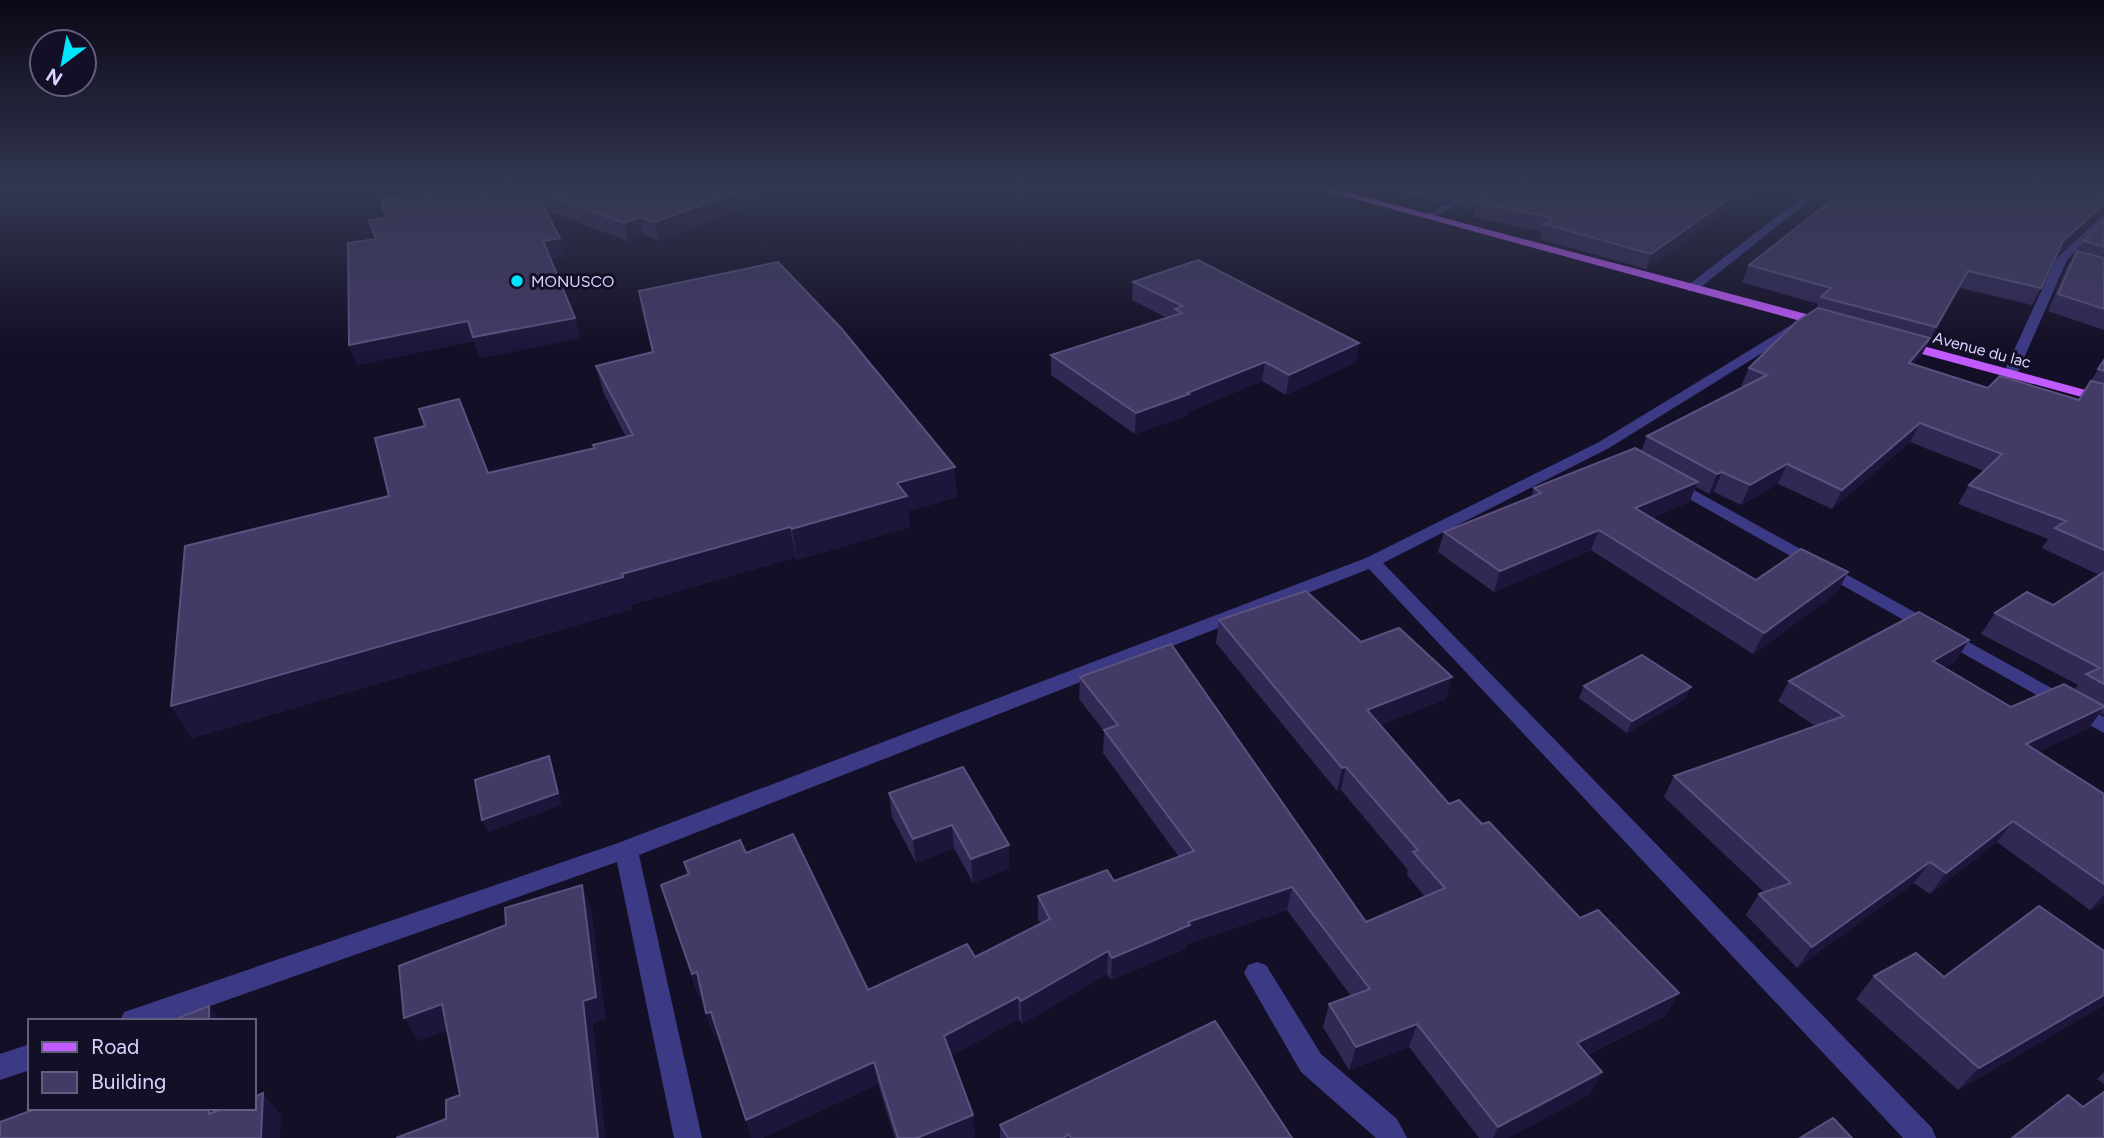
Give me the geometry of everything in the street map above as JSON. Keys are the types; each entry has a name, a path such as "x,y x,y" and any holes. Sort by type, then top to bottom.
{"main road":[{"path":"1524,242 1833,326"},
{"name":"Avenue du lac","path":"1884,340 2104,399"}],"street":[{"path":"1692,288 1751,242"},
{"path":"2010,374 2067,260 2082,242"},
{"path":"139,1019 626,849 1372,562 1610,449 1807,319"},
{"path":"1653,473 2104,726"},
{"path":"1372,562 1922,1138"},
{"path":"626,849 688,1138"},
{"path":"1257,973 1311,1063 1387,1129 1393,1138"},
{"path":"0,1067 28,1058"}],"building":[{"path":"543,242 575,318 473,337 468,321 349,345 348,243"},
{"path":"1609,242 1668,242 1651,254"},
{"path":"1778,242 2062,242 2041,288 1968,271 1936,327 1821,297 1831,288 1749,265"},
{"path":"2088,242 2104,242 2104,247"},
{"path":"2077,251 2104,258 2104,309 2058,294"},
{"path":"1198,260 1359,343 1289,375 1265,362 1136,413 1051,355 1182,313 1175,309 1183,306 1133,282"},
{"path":"778,262 841,328 955,467 897,483 907,496 622,574 623,577 171,706 185,546 389,496 375,438 425,426 419,409 459,399 488,473 595,448 593,445 633,435 596,366 653,352 639,291"},
{"path":"1818,308 1930,338 1909,363 1988,388 2000,376 2079,400 2091,381 2104,384 2104,550 2055,528 2066,521 1969,485 2002,454 1920,423 1842,490 1787,464 1750,485 1722,472 1717,474 1647,436 1767,375 1749,368 1796,322"},
{"path":"2104,360 2104,371 2098,369"},
{"path":"1635,448 1698,482 1635,508 1756,580 1801,549 1848,572 1764,633 1599,530 1500,571 1444,532 1541,493 1534,488"},
{"path":"2104,572 2104,684 2086,674 2100,668 1995,613 2027,592 2053,605"},
{"path":"1306,591 1361,642 1399,628 1452,677 1367,710 1449,804 1459,800 1482,824 1489,822 1580,918 1598,910 1679,993 1577,1043 1602,1072 1498,1127 1417,1024 1356,1047 1329,1004 1370,989 1292,887 1188,922 1190,925 1112,958 1108,951 1021,1001 1018,997 944,1036 973,1115 917,1138 898,1138 874,1062 746,1120 711,1012 706,1013 697,972 692,974 661,885 689,874 684,862 740,840 746,853 793,834 868,990 967,944 975,957 1050,919 1038,896 1107,870 1114,881 1194,851 1104,730 1118,725 1080,677 1171,644 1366,922 1445,888 1413,852 1418,850 1346,767 1342,768 1219,620"},
{"path":"1919,612 1969,640 1933,661 2011,707 2064,684 2104,706 2026,744 2104,794 2104,884 2013,821 1946,873 1930,862 1812,947 1759,894 1791,883 1674,776 1844,716 1789,681"},
{"path":"1642,655 1691,687 1632,721 1584,686"},
{"path":"549,756 558,793 482,820 475,780"},
{"path":"963,767 1009,845 971,859 952,825 913,839 889,793"},
{"path":"582,885 596,997 583,1001 598,1138 396,1138 446,1119 446,1100 460,1095 442,1004 404,1018 399,966 506,925 505,908"},
{"path":"2039,906 2104,951 2104,995 1979,1068 1874,976 1916,953 1944,977"},
{"path":"209,1006 209,1019 176,1019"},
{"path":"1215,1021 1292,1138 1071,1138 1069,1134 1063,1138 1008,1138 1000,1125"},
{"path":"2104,1092 2104,1138 2012,1138 2068,1095 2083,1107"},
{"path":"263,1093 261,1138 0,1138 0,1122 33,1110 209,1110 209,1114 219,1110 256,1110 256,1096"},
{"path":"1833,1118 1852,1138 1800,1138"}],"place":[{"name":"MONUSCO","path":"517,281"}]}
